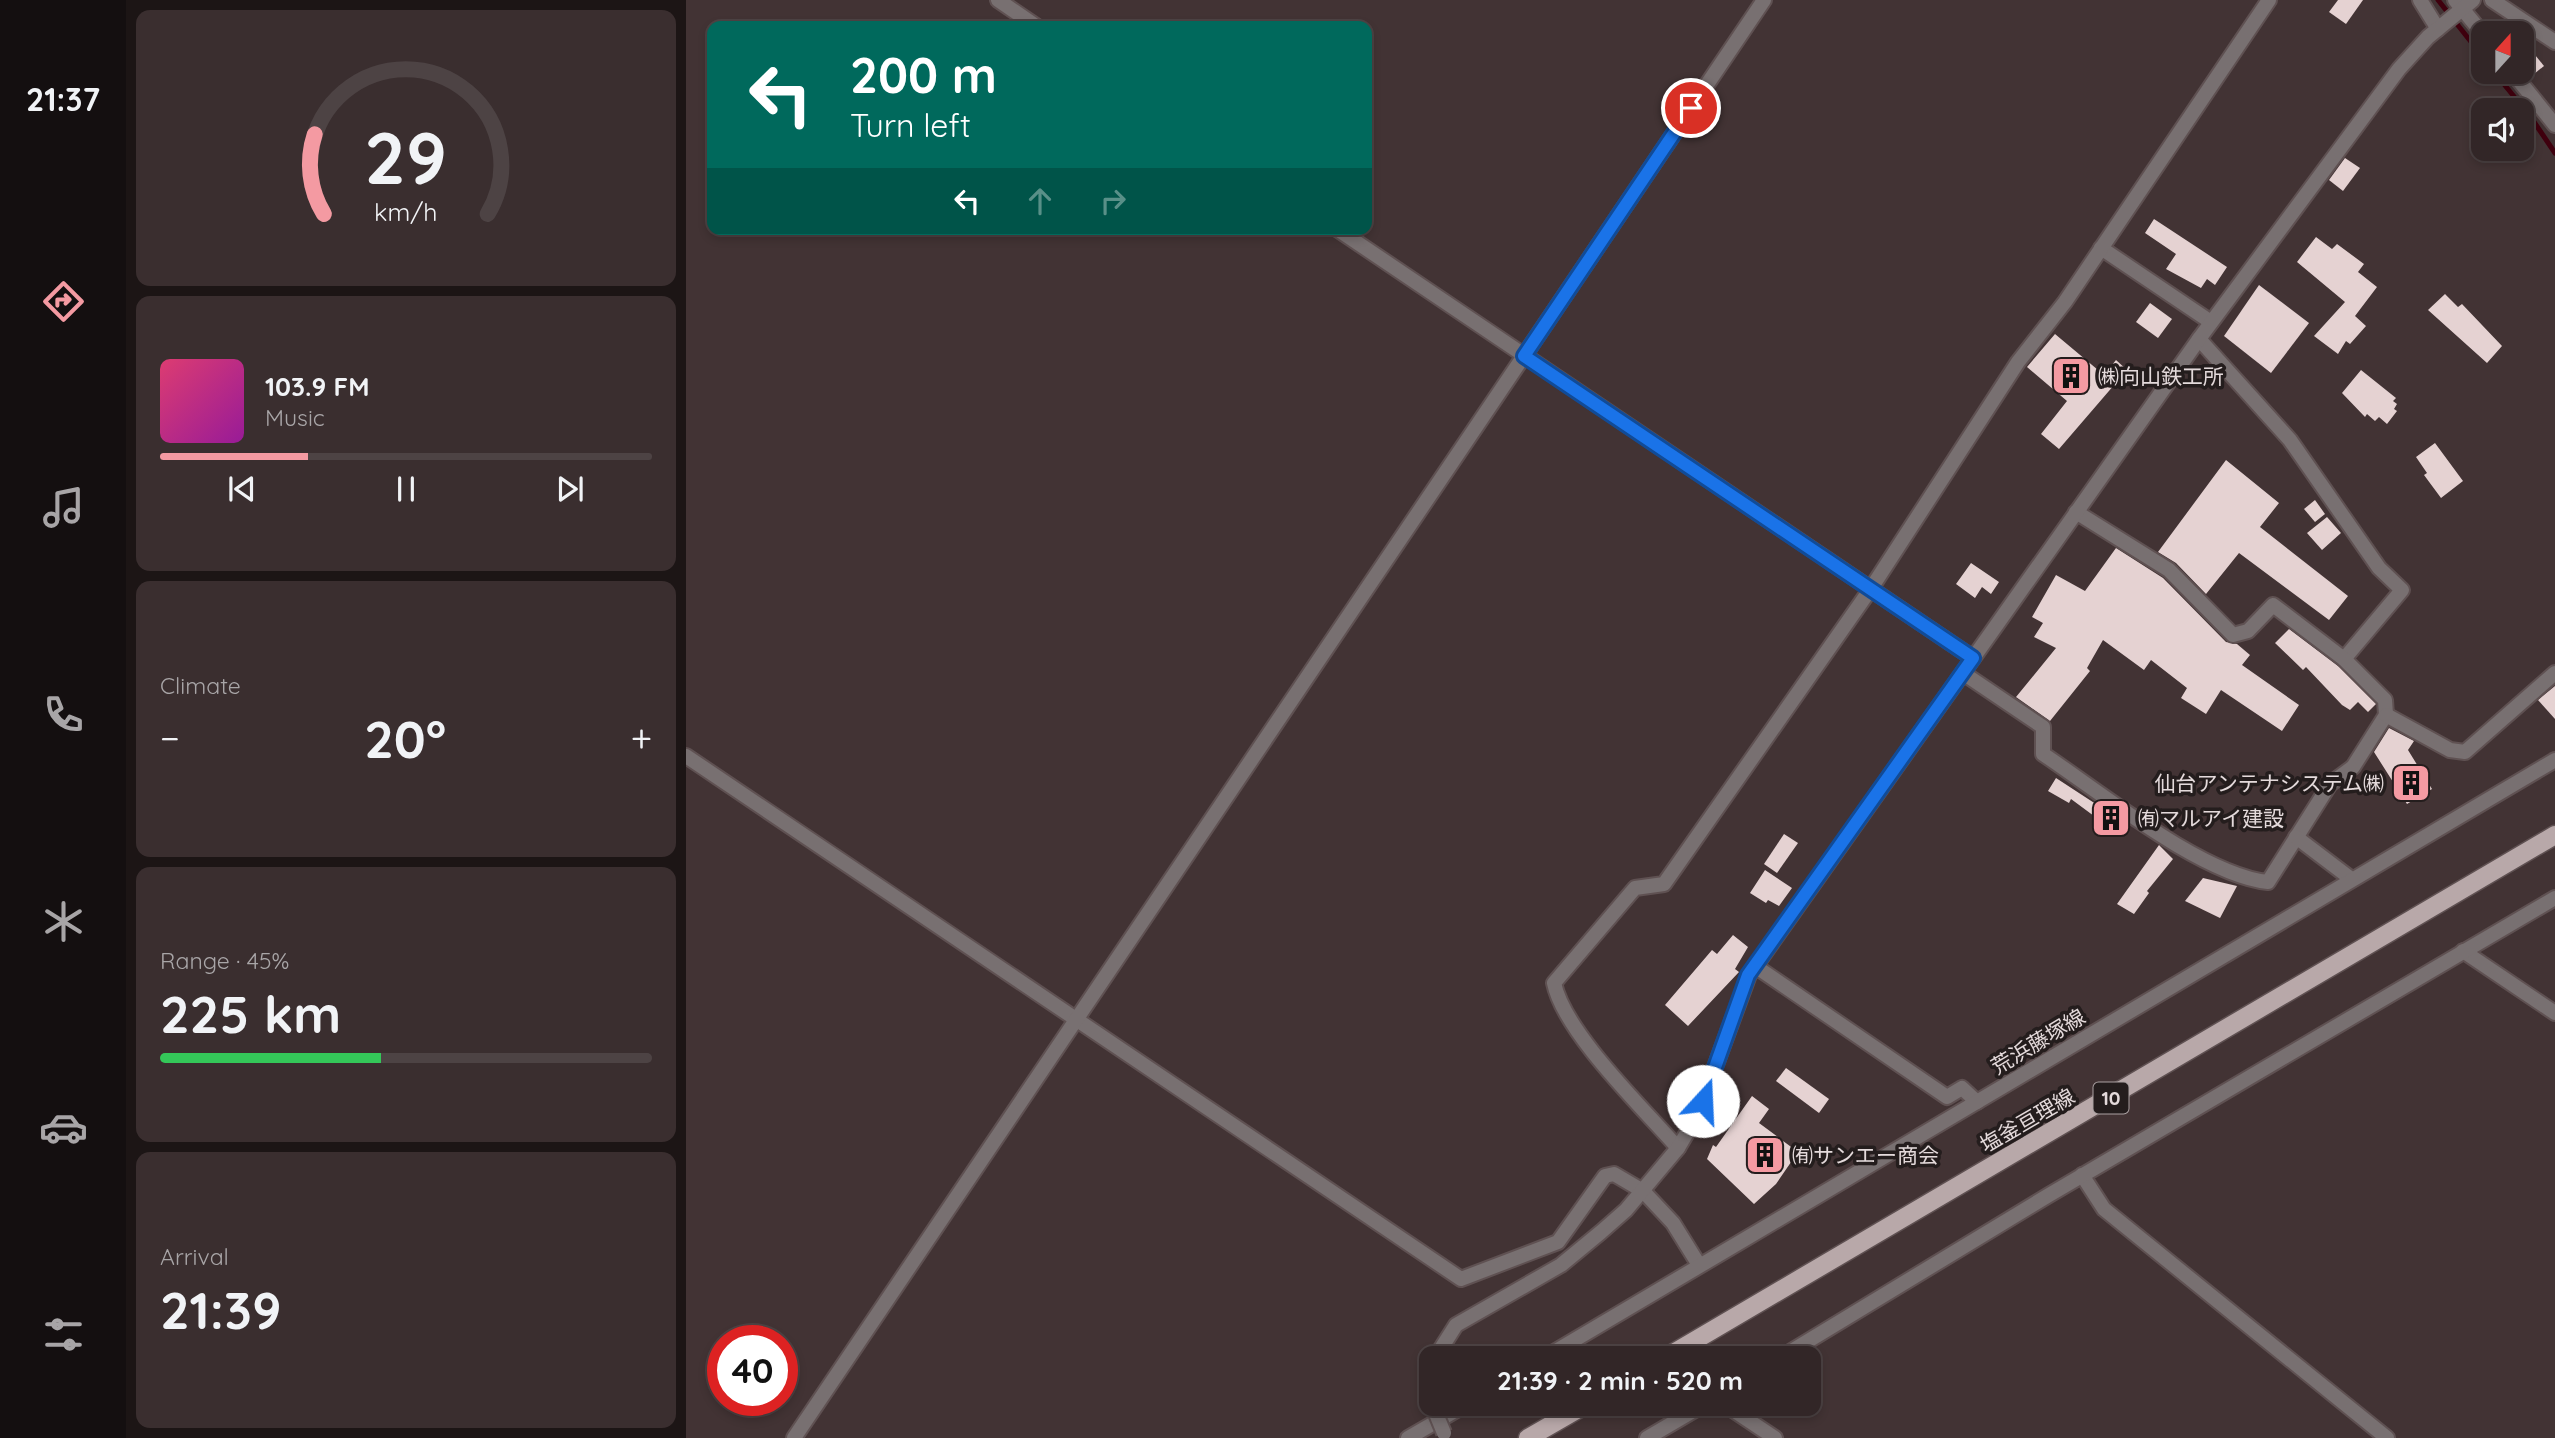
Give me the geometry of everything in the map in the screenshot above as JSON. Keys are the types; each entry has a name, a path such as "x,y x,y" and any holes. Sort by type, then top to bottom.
{"main road":[{"name":"塩釜亘理線","path":"1685,1346 2555,835"},
{"path":"1528,1438 1566,1416"}],"street":[{"path":"998,0 1029,21"},
{"path":"794,1438 1764,0"},
{"path":"1678,1149 1602,1062 1558,1002 1554,983 1635,888 1664,884 1872,587 2018,362 2101,248 2269,0"},
{"path":"2420,0 2441,26"},
{"path":"2492,0 2555,42"},
{"path":"1443,1346 1456,1325 1561,1265 1626,1210 1678,1149 1697,1116 1748,975 2211,322 2399,69 2462,5 2474,21"},
{"path":"2522,84 2555,125"},
{"path":"1346,235 1872,587 1973,658"},
{"path":"2101,248 2211,322"},
{"path":"2199,339 2290,440 2379,568 2402,590 2344,659"},
{"path":"1964,673 2043,727 2043,754 2166,839 2246,880 2268,882 2330,784 2353,767 2386,715 2385,700 2344,659 2273,605 2248,631 2232,635 2169,570 2076,512"},
{"path":"2386,715 2450,750 2465,752 2555,673"},
{"path":"686,756 1461,1279 1558,1242 1605,1176 1614,1174 1643,1191 1673,1223 1699,1265"},
{"name":"荒浜藤塚線","path":"1564,1346 2350,878 2555,760"},
{"path":"2296,837 2350,878"},
{"path":"1800,1346 2082,1175 2555,898"},
{"path":"2463,951 2555,1013"},
{"path":"1755,966 1947,1097 1962,1088 1977,1102"},
{"path":"2082,1175 2104,1209 2387,1438"},
{"path":"1438,1416 1445,1436"},
{"path":"1408,1438 1446,1416"},
{"path":"1647,1438 1685,1416"},
{"path":"1742,1416 1775,1438"}],"building":[{"path":"2338,0 2363,0 2346,24 2329,12"},
{"path":"2534,54 2544,66 2534,74"},
{"path":"2345,158 2360,168 2343,191 2329,180"},
{"path":"2154,219 2227,267 2215,285 2207,279 2201,288 2166,269 2176,254 2145,233"},
{"path":"2316,237 2332,249 2337,244 2364,264 2358,272 2377,287 2355,316 2366,326 2350,344 2346,341 2338,354 2314,336 2345,302 2297,262"},
{"path":"2259,285 2309,323 2271,373 2224,336"},
{"path":"2445,294 2458,307 2462,304 2502,346 2487,363 2428,310"},
{"path":"2150,303 2172,319 2158,338 2136,322"},
{"name":"㈱向山鉄工所","path":"2055,334 2104,375 2116,360 2127,370 2059,449 2041,434 2067,401 2027,367"},
{"path":"2361,370 2396,398 2393,401 2397,404 2394,409 2397,411 2387,424 2379,417 2375,421 2367,414 2365,417 2342,393"},
{"path":"2435,443 2463,481 2441,498 2424,475 2427,473 2416,457"},
{"path":"2226,460 2279,503 2260,527 2348,596 2329,620 2239,553 2206,594 2176,563 2158,552"},
{"path":"2315,500 2325,514 2315,522 2304,509"},
{"path":"2327,517 2341,533 2322,550 2307,533"},
{"path":"2116,548 2163,578 2226,642 2237,644 2250,655 2242,665 2299,705 2282,731 2221,690 2206,714 2181,698 2187,688 2151,660 2144,670 2103,640 2087,668 2090,671 2050,721 2016,697 2056,648 2034,637 2043,623 2032,617 2056,575 2085,591"},
{"path":"1971,563 1999,582 1991,594 1982,587 1975,598 1956,584"},
{"path":"2289,629 2338,666 2376,704 2368,712 2358,702 2350,710 2342,705 2306,667 2303,670 2275,643"},
{"path":"2555,686 2555,719 2538,700"},
{"path":"2389,728 2414,741 2408,750 2432,789 2407,804 2374,752"},
{"path":"2056,778 2128,825 2121,836 2071,799 2069,803 2048,791"},
{"path":"1784,834 1798,843 1777,873 1764,864"},
{"path":"2159,845 2173,859 2147,891 2149,893 2134,914 2117,904"},
{"path":"1765,870 1792,888 1779,906 1768,900 1766,903 1750,893"},
{"path":"2203,878 2237,886 2220,918 2185,901"},
{"path":"1733,935 1748,947 1735,969 1739,972 1688,1026 1665,1005 1712,950 1717,954"},
{"path":"1786,1068 1829,1099 1819,1113 1776,1081"},
{"name":"㈲サンエー商会","path":"1752,1096 1769,1109 1759,1123 1798,1152 1776,1184 1754,1204 1707,1159 1713,1145 1716,1147"}],"waterway":[{"path":"2438,0 2471,42"},
{"path":"2504,84 2555,153"}],"place":[{"name":"㈱向山鉄工所","path":"2071,376"},
{"name":"仙台アンテナシステム㈱","path":"2411,783"},
{"name":"㈲マルアイ建設","path":"2111,818"},
{"name":"㈲サンエー商会","path":"1765,1155"}],"route":[{"path":"1691,108 1524,356 1872,587 1973,658 1748,975 1703,1101"}]}
